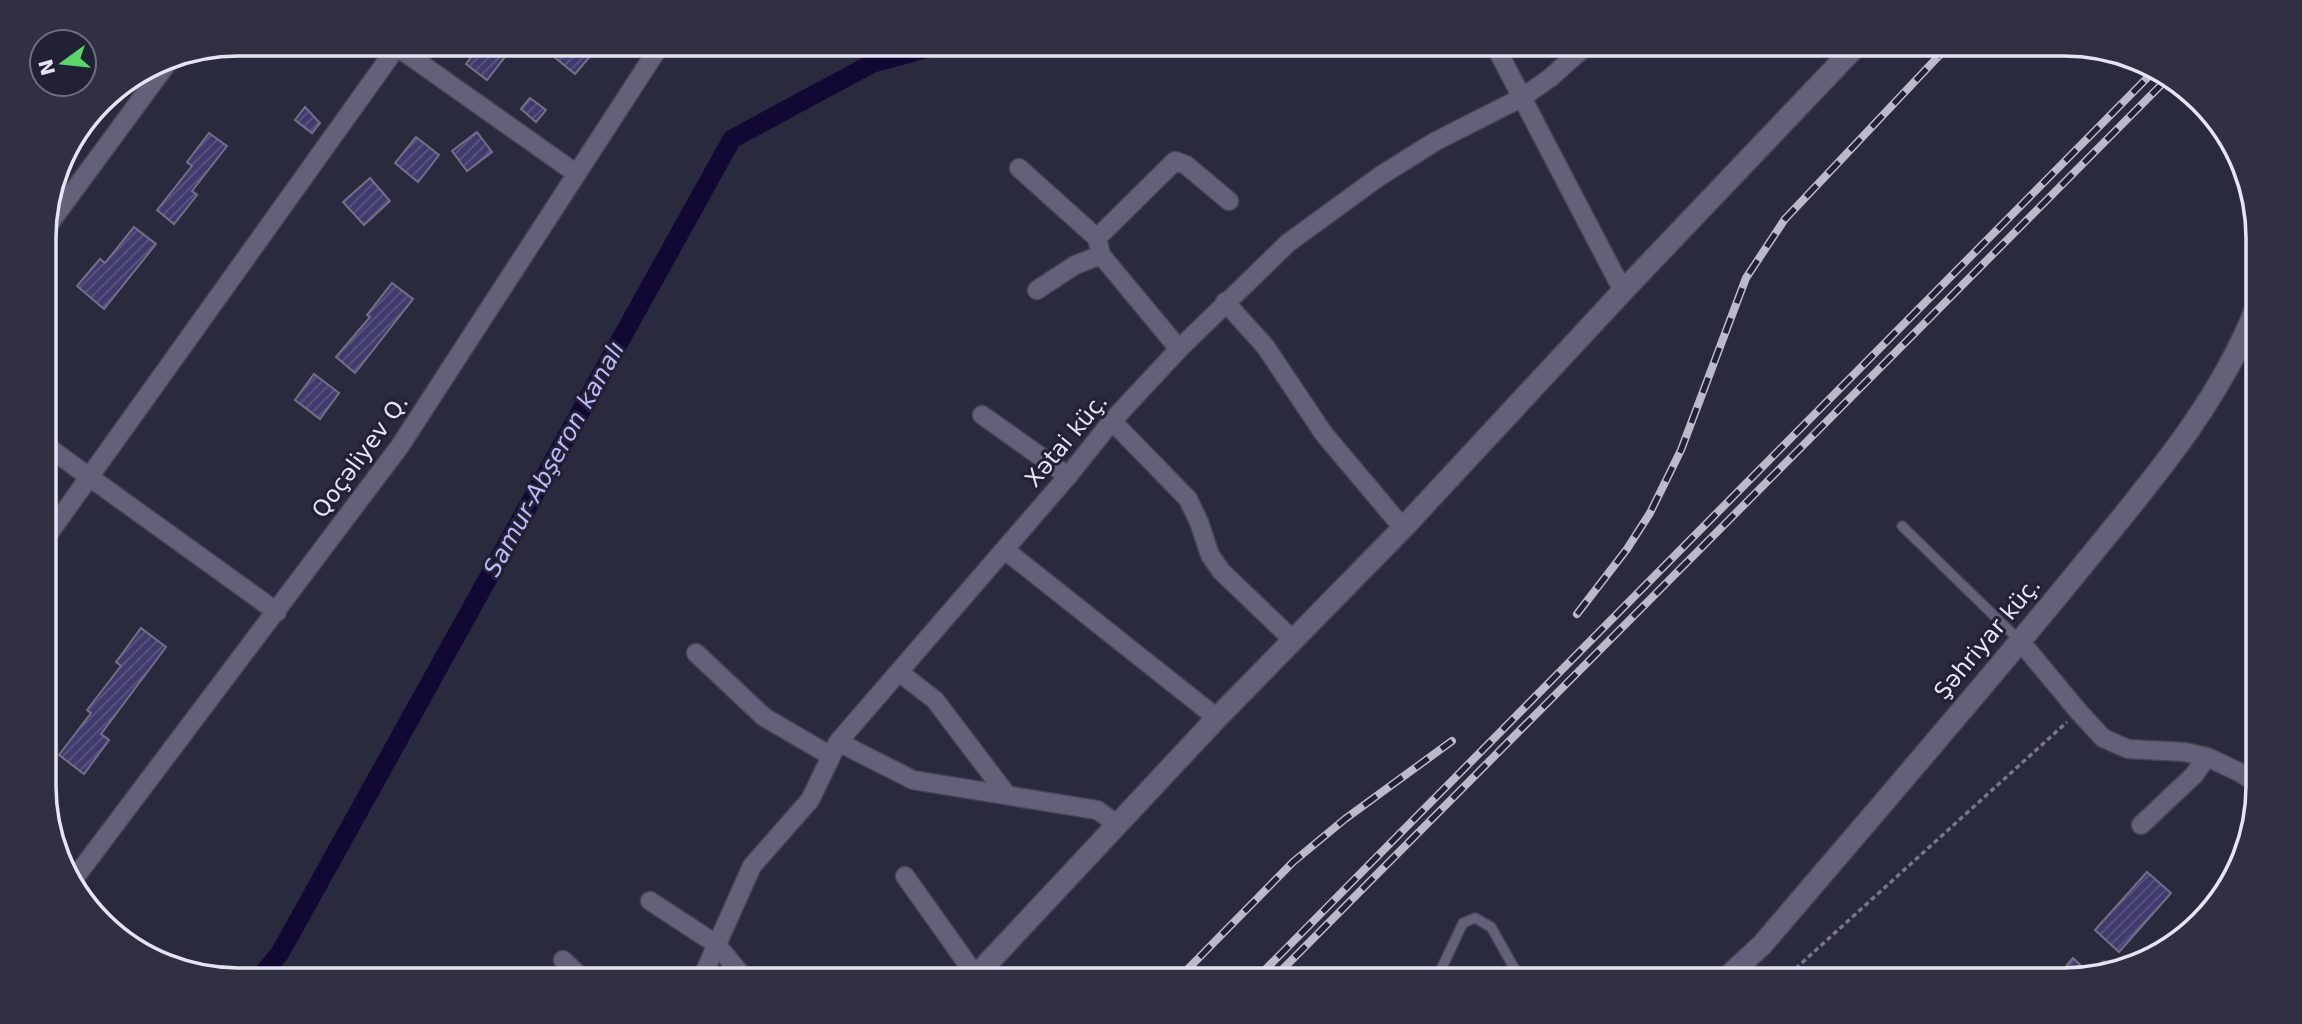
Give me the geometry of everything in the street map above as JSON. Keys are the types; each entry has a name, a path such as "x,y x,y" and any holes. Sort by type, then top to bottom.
{"street":[{"path":"56,523 388,56"},
{"path":"411,56 576,174"},
{"name":"Qoçəliyev Q.","path":"78,873 400,446 653,56"},
{"path":"1501,56 1623,291"},
{"name":"Xətai küç.","path":"706,968 752,866 810,800 835,749 1112,421 1179,349 1289,243 1380,176 1436,141 1523,97 1575,56"},
{"path":"983,968 1292,639 1404,528 1623,291 1847,56"},
{"path":"59,210 159,75"},
{"path":"1037,290 1099,247 1175,161 1186,165 1229,201"},
{"path":"1019,168 1099,247 1179,349"},
{"path":"1226,302 1265,346 1324,434 1404,528"},
{"name":"Şəhriyar küç.","path":"1737,968 1762,945 2020,641 2189,431 2224,377 2246,330"},
{"path":"982,415 1068,476"},
{"path":"1112,421 1188,499 1210,555 1222,571 1292,639"},
{"path":"56,453 277,612"},
{"path":"1005,550 1217,718"},
{"path":"2020,641 2103,738 2128,749 2185,752 2207,757 2246,776"},
{"path":"696,653 764,717 835,749 913,780 1097,810 1117,824"},
{"path":"899,672 935,700 1007,795"},
{"path":"2141,825 2194,775 2207,757"},
{"path":"905,876 967,968"},
{"path":"650,901 716,944 736,968"},
{"path":"563,960 571,968"}],"lane":[{"path":"1902,526 2020,641"},
{"path":"1442,968 1464,923 1475,918 1491,927 1514,968"}],"path":[{"path":"1796,968 2079,712"}],"building":[{"path":"472,56 506,56 487,80 466,64"},
{"path":"553,56 590,56 575,74"},
{"path":"530,98 546,110 536,122 521,109"},
{"path":"305,107 320,123 312,133 295,120"},
{"path":"477,132 492,152 467,171 452,151"},
{"path":"209,133 227,146 192,191 197,195 174,224 157,210 192,166 187,162"},
{"path":"416,137 439,155 418,182 395,163"},
{"path":"370,178 390,201 364,225 343,202"},
{"path":"134,227 156,244 104,309 77,286 100,259 105,263"},
{"path":"392,283 413,299 355,373 336,357 370,317 367,315"},
{"path":"314,374 339,393 320,419 295,400"},
{"path":"141,628 166,647 101,734 109,740 84,774 59,755 91,713 87,710 121,666 116,662"},
{"path":"2147,872 2171,893 2119,952 2095,930"},
{"path":"2073,958 2082,967 2076,968 2064,968"}],"waterway":[{"name":"Samur-Abşeron kanalı","path":"268,968 280,953 732,139 873,63 899,56"}],"railway":[{"path":"1577,614 1627,549 1650,513 1681,450 1746,278 1785,219 1939,56"},
{"path":"1267,968 2148,77"},
{"path":"1284,968 2161,85"},
{"path":"1189,968 1293,862 1345,819 1452,741"}]}
